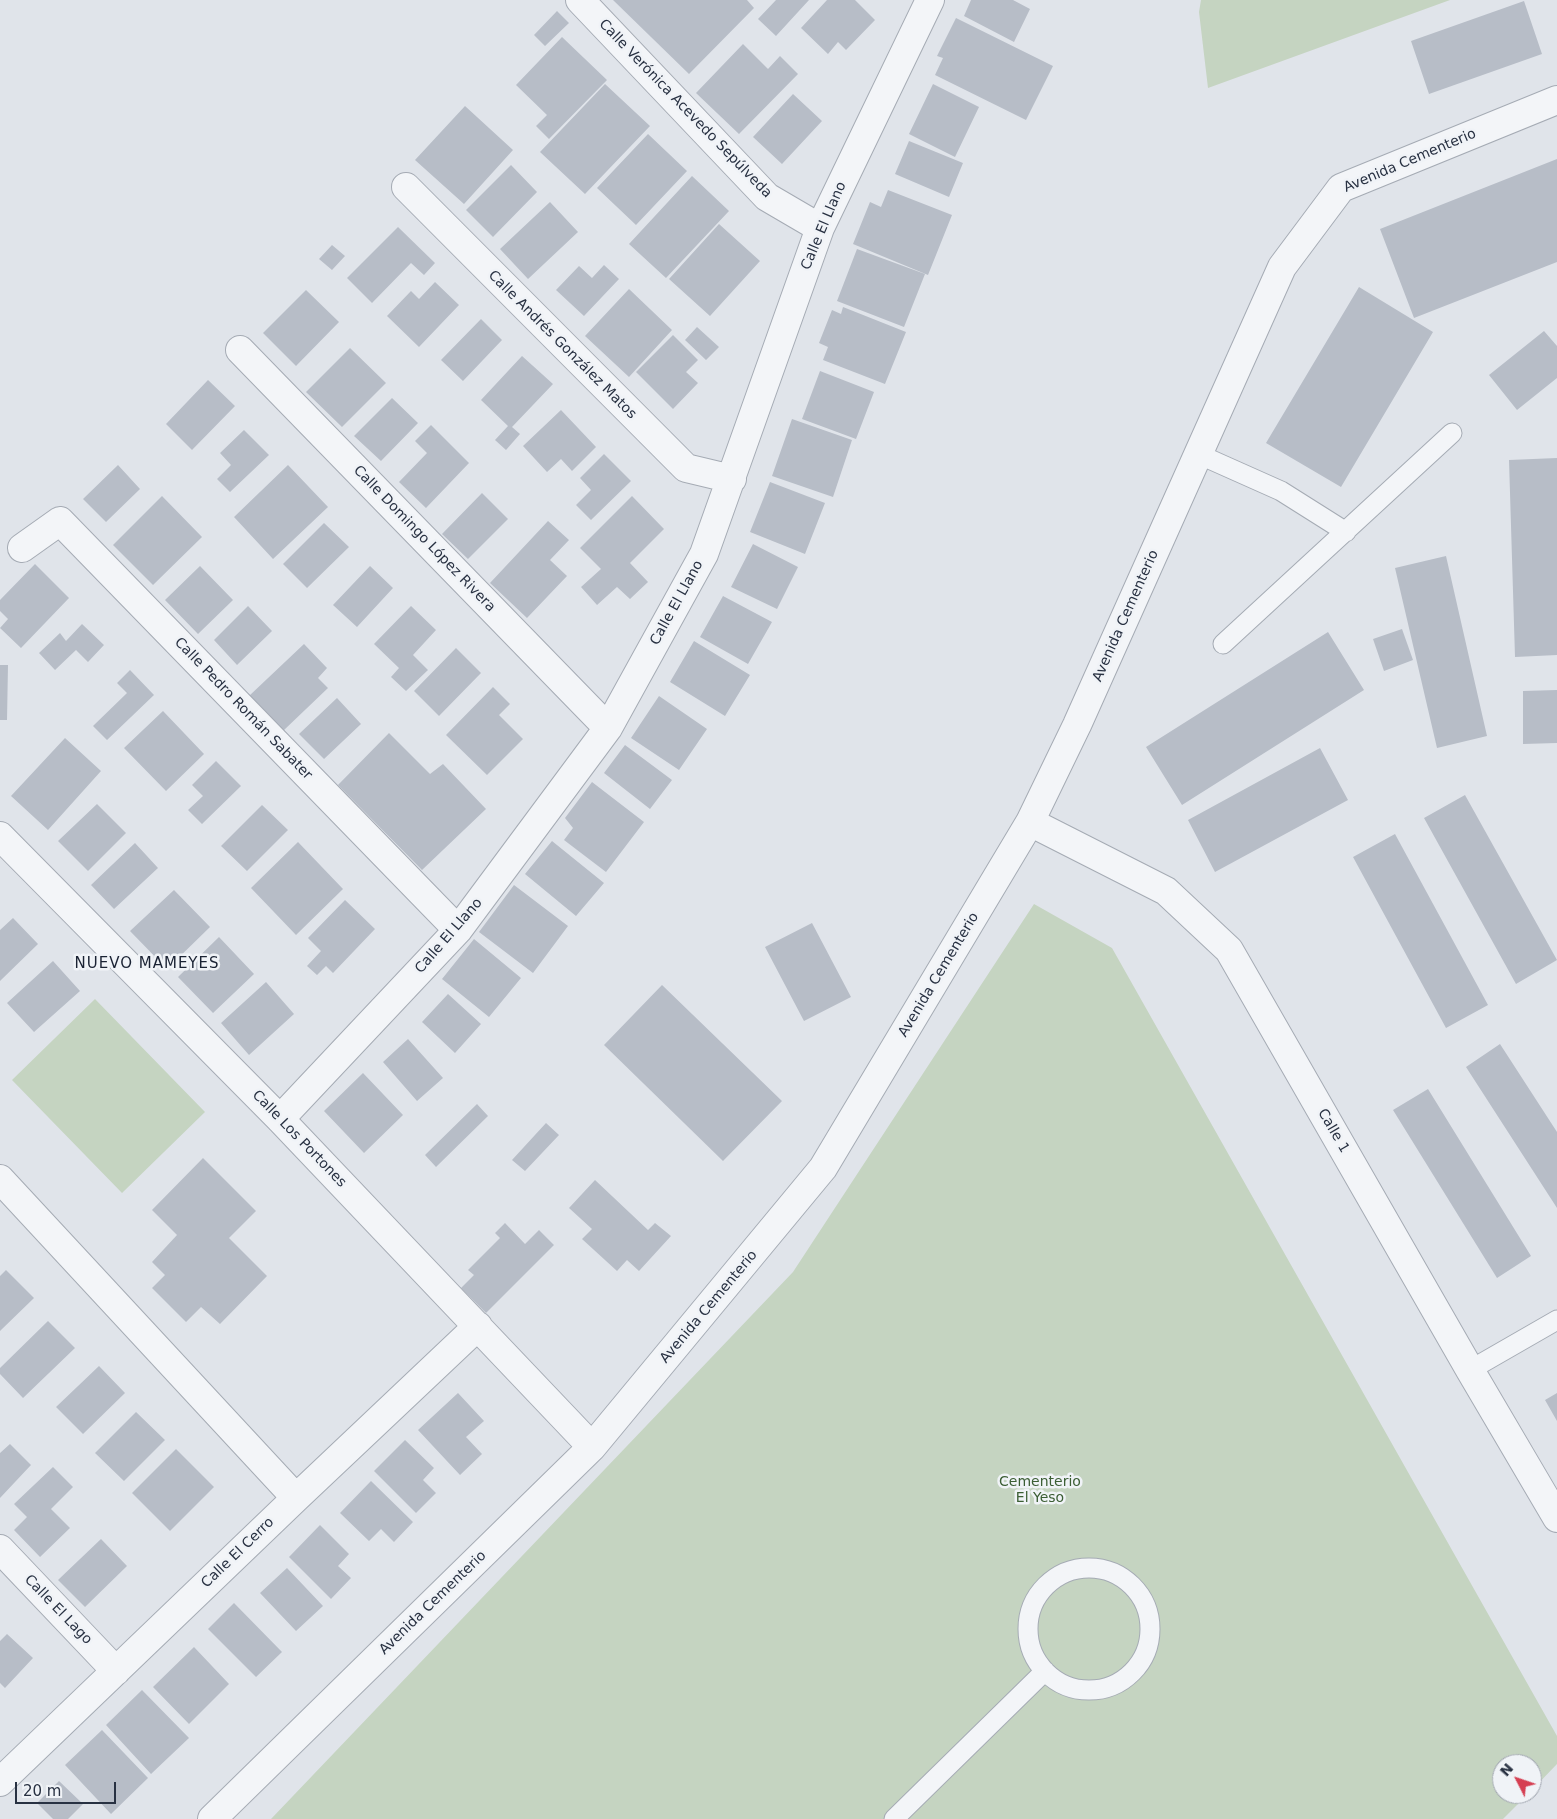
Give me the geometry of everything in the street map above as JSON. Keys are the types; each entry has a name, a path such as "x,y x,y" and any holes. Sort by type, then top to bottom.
{"street":[{"name":"Calle Verónica Acevedo Sepúlveda","path":"580,0 767,197 820,228"},
{"name":"Calle El Llano","path":"280,1119 458,930 608,728 704,554 820,228 930,0"},
{"name":"Avenida Cementerio","path":"212,1819 592,1447 824,1168 1030,822 1077,725 1282,267 1341,188 1557,100"},
{"name":"Calle Andrés González Matos","path":"406,187 686,468 732,479"},
{"name":"Calle Domingo López Rivera","path":"240,350 608,728"},
{"name":"Calle Pedro Román Sabater","path":"22,548 60,521 458,930"},
{"name":"Calle 1","path":"1030,822 1166,891 1229,950 1557,1518"},
{"name":"Calle Los Portones","path":"0,836 280,1119 592,1447"},
{"path":"0,1179 296,1498"},
{"name":"Calle El Cerro","path":"0,1782 478,1326"},
{"name":"Calle El Lago","path":"0,1549 116,1671"}],"lane":[{"path":"1223,644 1452,433"},
{"path":"1198,454 1280,491 1346,532"},
{"path":"1470,1370 1557,1320"},
{"path":"1094,1568 1114,1573 1132,1584 1143,1600 1150,1618 1150,1637 1144,1656 1132,1672 1116,1683 1098,1689 1079,1689 1060,1683 1045,1671 1034,1653 1028,1633 1030,1612 1040,1594 1054,1578 1073,1570 1094,1568"},
{"path":"894,1819 1045,1671"}],"green space":[{"path":"1201,0 1450,0 1208,88 1199,12"},
{"name":"Cementerio El Yeso","path":"1034,904 1112,948 1557,1736 1557,1764 1542,1780 1542,1754 1492,1754 1492,1804 1518,1804 1503,1819 271,1819 793,1272"},
{"path":"95,999 205,1112 122,1193 12,1080"}],"building":[{"path":"613,0 747,0 754,8 689,74"},
{"path":"776,0 809,0 776,36 758,19"},
{"path":"827,0 855,0 875,20 846,50 838,42 828,54 801,28"},
{"path":"971,0 1013,0 1030,9 1014,42 964,16"},
{"path":"1524,1 1542,54 1429,94 1411,41"},
{"path":"557,11 569,23 545,46 534,35"},
{"path":"956,18 1053,66 1026,120 935,75 943,58 937,56"},
{"path":"562,37 607,80 549,139 536,126 547,115 516,85"},
{"path":"743,44 768,69 780,56 798,74 739,134 696,93"},
{"path":"605,84 650,126 585,194 540,152"},
{"path":"933,84 979,107 955,157 909,134"},
{"path":"793,94 822,121 782,164 753,137"},
{"path":"465,106 513,150 464,204 415,160"},
{"path":"648,134 687,171 636,225 597,188"},
{"path":"909,141 963,163 949,197 895,174"},
{"path":"1557,159 1557,262 1414,318 1380,229"},
{"path":"511,165 537,192 493,237 466,210"},
{"path":"692,176 729,211 666,278 629,244"},
{"path":"888,190 952,215 928,275 853,244 870,202 881,207"},
{"path":"550,202 578,232 528,279 500,249"},
{"path":"719,224 760,261 710,316 669,279"},
{"path":"398,227 435,263 424,275 411,263 372,303 347,278"},
{"path":"332,245 345,256 332,270 319,259"},
{"path":"857,249 925,274 904,327 837,301"},
{"path":"604,265 619,279 584,316 556,290 579,266 592,278"},
{"path":"435,282 459,305 419,347 387,316 411,291 419,299"},
{"path":"1359,287 1433,332 1341,487 1266,443"},
{"path":"629,289 672,330 629,377 585,336"},
{"path":"306,290 339,322 296,366 263,333"},
{"path":"843,307 906,332 885,384 823,360 828,347 819,343 832,310 841,314"},
{"path":"481,319 502,340 463,381 441,360"},
{"path":"697,327 719,347 706,360 685,340"},
{"path":"1544,331 1557,346 1557,378 1517,410 1489,375"},
{"path":"673,335 698,360 686,372 698,383 673,409 636,372"},
{"path":"350,348 386,383 342,427 306,392"},
{"path":"522,356 553,384 512,427 520,434 506,450 495,440 508,426 481,400"},
{"path":"820,371 874,392 856,439 802,419"},
{"path":"208,380 235,406 192,450 166,424"},
{"path":"392,398 418,423 381,461 354,436"},
{"path":"561,410 596,447 572,471 561,459 547,472 523,446"},
{"path":"792,419 852,440 833,497 772,476"},
{"path":"431,425 469,463 426,508 399,482 427,453 415,441"},
{"path":"244,430 269,455 230,492 217,479 231,465 220,453"},
{"path":"604,454 631,481 591,520 576,505 591,490 580,478"},
{"path":"1557,458 1557,655 1515,657 1509,460"},
{"path":"118,465 140,489 106,522 83,499"},
{"path":"288,465 328,507 273,559 234,517"},
{"path":"770,482 825,503 805,554 750,532"},
{"path":"482,493 508,519 468,559 442,534"},
{"path":"162,496 202,537 153,585 113,545"},
{"path":"632,496 664,529 630,563 648,582 630,599 617,587 597,605 581,587 601,569 580,548"},
{"path":"548,521 569,540 550,560 567,576 527,618 490,583"},
{"path":"324,523 349,547 307,588 283,564"},
{"path":"753,544 798,567 777,609 731,587"},
{"path":"1446,556 1487,736 1437,748 1395,568"},
{"path":"35,564 69,598 21,648 0,628 8,619 0,611 0,600"},
{"path":"200,566 233,600 198,634 165,600"},
{"path":"370,566 393,588 357,627 333,605"},
{"path":"723,596 772,622 748,664 700,637"},
{"path":"248,606 272,631 237,665 214,640"},
{"path":"411,606 436,630 413,655 428,670 406,691 391,677 399,668 374,644"},
{"path":"82,624 104,645 88,662 76,650 55,670 39,653 60,633 66,641"},
{"path":"1402,629 1413,660 1384,671 1373,639"},
{"path":"1328,632 1364,690 1182,805 1146,747"},
{"path":"694,641 750,675 725,716 670,682"},
{"path":"304,644 327,668 318,678 328,688 283,731 249,696"},
{"path":"456,648 481,673 439,716 414,691"},
{"path":"0,665 8,665 7,720 0,720"},
{"path":"130,670 154,695 107,740 93,726 127,693 117,683"},
{"path":"493,687 510,704 499,715 523,739 487,775 446,735"},
{"path":"1557,690 1557,743 1523,744 1523,691"},
{"path":"659,696 707,729 679,770 631,738"},
{"path":"337,698 361,724 324,759 299,734"},
{"path":"163,711 204,754 166,791 124,748"},
{"path":"389,733 430,774 443,764 486,809 422,870 338,785"},
{"path":"65,738 101,771 48,830 11,796"},
{"path":"625,745 672,780 650,809 604,773"},
{"path":"1320,748 1348,800 1215,872 1188,820"},
{"path":"216,761 241,786 202,824 188,810 203,796 192,785"},
{"path":"592,782 644,822 606,872 564,840 573,828 565,818"},
{"path":"1465,795 1557,960 1516,984 1424,818"},
{"path":"97,804 126,833 88,871 58,841"},
{"path":"262,805 288,830 247,871 221,846"},
{"path":"1395,834 1488,1005 1446,1028 1353,857"},
{"path":"552,841 604,883 576,916 525,874"},
{"path":"298,842 343,889 296,935 251,888"},
{"path":"135,843 158,868 114,909 91,885"},
{"path":"514,885 568,926 533,973 479,932"},
{"path":"174,890 210,927 167,969 130,931"},
{"path":"345,900 375,929 333,973 326,966 317,975 307,966 321,951 308,938"},
{"path":"13,918 38,944 0,981 0,930"},
{"path":"812,923 851,997 804,1021 765,947"},
{"path":"219,937 254,974 213,1013 178,977"},
{"path":"474,939 521,978 489,1017 442,979"},
{"path":"53,961 80,991 34,1032 7,1003"},
{"path":"266,982 294,1014 249,1055 221,1023"},
{"path":"662,985 782,1101 723,1161 604,1045"},
{"path":"448,994 481,1024 455,1053 422,1022"},
{"path":"408,1039 443,1078 417,1101 383,1062"},
{"path":"1500,1044 1557,1132 1557,1208 1466,1067"},
{"path":"363,1073 403,1115 364,1153 324,1111"},
{"path":"1428,1089 1531,1256 1497,1278 1393,1110"},
{"path":"477,1104 488,1116 436,1167 425,1155"},
{"path":"546,1123 559,1135 525,1171 512,1160"},
{"path":"203,1158 256,1211 229,1238 267,1276 220,1324 201,1307 186,1322 152,1288 165,1275 152,1262 177,1235 152,1210"},
{"path":"595,1180 648,1230 655,1223 671,1236 639,1271 627,1260 617,1271 582,1239 592,1229 569,1208"},
{"path":"505,1223 525,1244 539,1230 554,1245 486,1313 461,1288 474,1275 468,1270 500,1238 495,1233"},
{"path":"6,1270 34,1298 0,1331 0,1276"},
{"path":"48,1321 75,1348 23,1398 0,1374 0,1368"},
{"path":"99,1366 125,1393 83,1434 56,1407"},
{"path":"458,1393 484,1421 466,1437 482,1454 460,1475 418,1430"},
{"path":"1557,1393 1557,1421 1545,1400"},
{"path":"136,1412 165,1440 124,1481 95,1453"},
{"path":"405,1440 434,1468 423,1480 436,1493 416,1513 374,1471"},
{"path":"10,1444 31,1465 0,1498 0,1453"},
{"path":"176,1449 214,1487 170,1531 132,1493"},
{"path":"53,1467 73,1487 51,1509 70,1528 40,1557 14,1530 27,1517 14,1504"},
{"path":"371,1481 413,1522 394,1542 381,1529 369,1541 340,1513"},
{"path":"320,1525 349,1554 338,1566 351,1578 331,1599 289,1557"},
{"path":"101,1539 127,1566 85,1607 58,1580"},
{"path":"287,1568 323,1606 296,1631 260,1593"},
{"path":"234,1603 282,1652 256,1677 208,1629"},
{"path":"7,1634 33,1658 5,1688 0,1683 0,1641"},
{"path":"194,1647 229,1684 189,1724 153,1687"},
{"path":"142,1690 189,1738 151,1774 106,1725"},
{"path":"102,1730 148,1778 111,1814 65,1765"},
{"path":"59,1781 83,1804 68,1819 53,1819 37,1803"}],"district":[{"name":"NUEVO MAMEYES","path":"147,964"}]}
